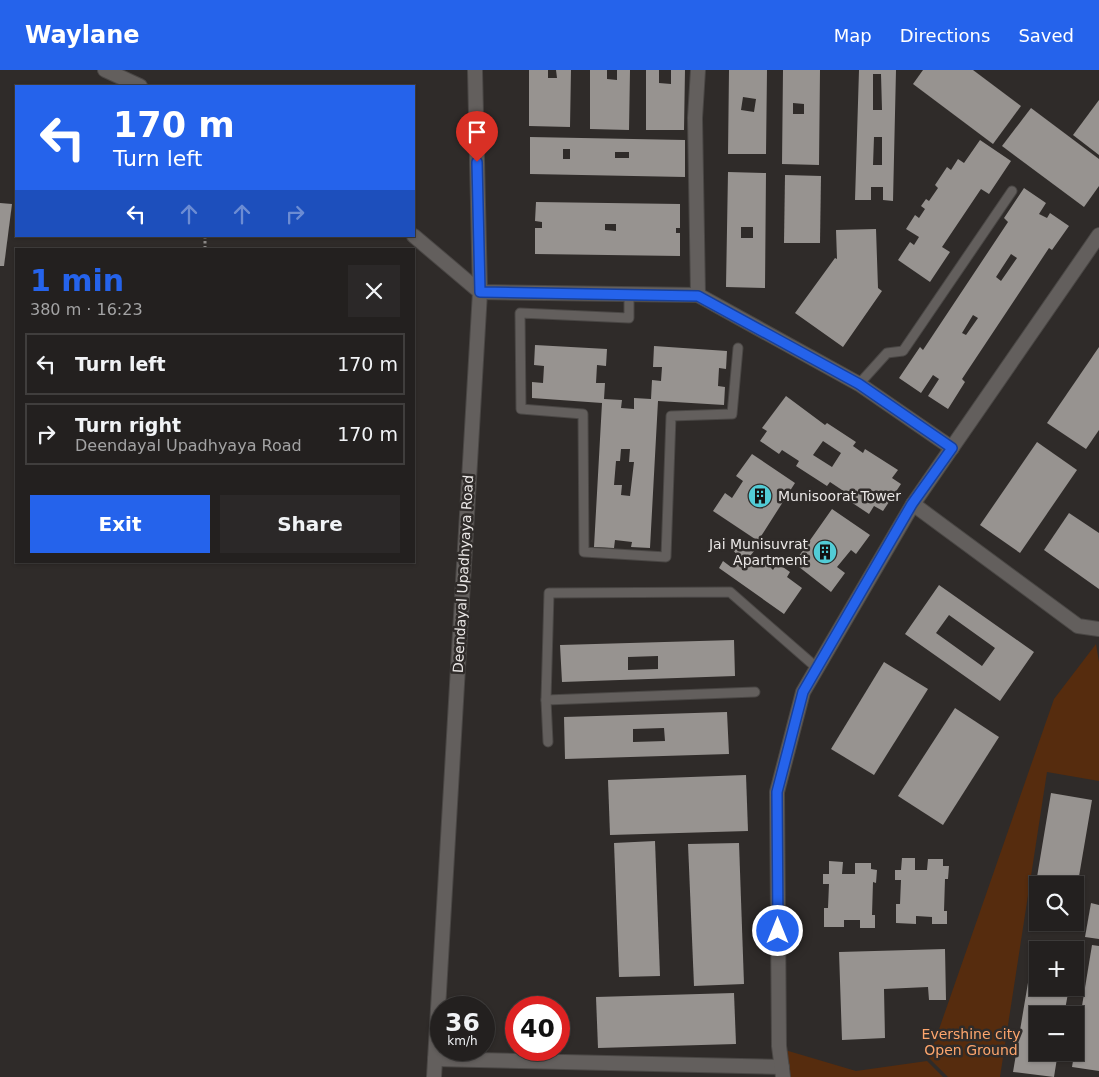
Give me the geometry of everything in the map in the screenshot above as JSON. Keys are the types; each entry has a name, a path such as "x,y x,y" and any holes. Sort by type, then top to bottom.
{"street":[{"path":"105,70 138,85"},
{"name":"Deendayal Upadhyaya Road","path":"439,996 480,292 475,70"},
{"path":"698,70 695,118 698,296"},
{"path":"488,1061 782,1072 779,1027 777,792 803,692 912,504 1099,235"},
{"path":"415,237 480,292 698,296 859,384 952,448"},
{"path":"912,504 1078,626 1099,629"},
{"name":"Deendayal Upadhyaya Road","path":"434,1077 435,1061"}],"lane":[{"path":"859,384 887,353 903,351 1012,191"},
{"path":"629,294 629,318 520,313 521,410 583,414 584,552 666,557 671,416 732,414 738,348"},
{"path":"548,742 546,700 549,593 730,592 817,668"},
{"path":"546,700 755,692"}],"green space":[{"name":"Evershine city Open Ground","path":"1096,644 1099,662 1099,781 1047,772 1031,876 1029,876 1029,889 1000,1077 948,1077 929,1058 1054,699"},
{"path":"785,1050 856,1071 927,1061 943,1077 789,1077"}],"building":[{"path":"529,70 548,70 548,78 557,78 556,70 571,70 570,127 529,126"},
{"path":"590,70 607,70 607,79 617,80 617,70 630,70 629,130 590,129"},
{"path":"646,70 659,70 659,83 671,84 671,70 685,70 684,130 646,130"},
{"path":"729,70 767,70 766,154 728,154","holes":["743,97 756,99 754,112 741,110"]},
{"path":"783,70 820,70 819,165 782,164","holes":["793,103 804,104 804,114 793,114"]},
{"path":"859,70 896,70 893,201 883,200 883,187 871,187 871,200 855,200","holes":["873,74 881,74 882,110 873,110","874,137 882,137 882,165 873,165"]},
{"path":"923,70 973,70 1021,106 993,144 913,84"},
{"path":"1099,100 1099,155 1073,135"},
{"path":"1031,108 1099,159 1099,186 1084,207 1002,146"},
{"path":"530,137 685,140 685,177 530,174","holes":["563,149 570,149 570,159 563,159","615,152 629,152 629,158 615,158"]},
{"path":"980,140 1011,161 989,194 981,189 942,247 950,252 930,282 898,260 910,242 914,245 919,237 906,229 915,215 919,218 925,209 921,206 926,199 929,201 938,188 935,185 947,167 951,170 958,159 964,163"},
{"path":"728,172 766,173 765,288 726,287","holes":["741,227 753,227 753,238 741,238"]},
{"path":"785,175 821,176 820,243 784,243"},
{"path":"1024,188 1046,203 1039,214 1047,218 1050,213 1069,226 1052,250 1049,248 962,379 965,382 948,409 928,396 939,379 933,375 921,393 899,378 920,347 923,350 1008,222 1004,218","holes":["1011,254 1017,258 1001,281 996,277","973,315 978,318 966,335 962,333"]},
{"path":"536,202 680,204 680,228 676,228 676,233 680,233 680,256 535,254 535,228 542,228 542,222 535,221","holes":["605,224 616,224 616,231 605,230"]},
{"path":"0,203 12,204 4,266 0,266"},
{"path":"876,229 878,288 882,291 843,347 795,313 835,258 837,259 836,230"},
{"path":"535,345 607,349 606,366 597,365 596,383 605,383 604,399 622,400 621,408 634,409 634,398 651,399 652,380 661,381 662,367 653,367 654,346 727,351 726,369 719,368 718,386 725,387 724,405 658,401 650,548 631,547 632,542 615,540 614,548 594,547 602,403 532,398 532,382 543,383 544,366 534,365","holes":["621,449 630,449 629,462 634,462 630,496 621,495 622,485 614,485 616,461 620,461"]},
{"path":"1099,347 1099,430 1086,449 1047,423"},
{"path":"786,396 825,425 827,423 856,442 853,446 863,453 865,449 898,470 892,478 901,484 883,511 874,506 869,514 848,500 851,496 830,482 827,486 796,466 799,461 782,450 779,454 760,441 767,431 762,428","holes":["823,441 841,453 832,467 813,455"]},
{"path":"1037,442 1077,470 1020,553 980,525"},
{"name":"Munisoorat Tower","path":"752,454 795,483 758,541 713,511 725,493 732,498 743,481 736,476"},
{"name":"Jai Munisuvrat Apartment","path":"832,509 870,535 856,554 851,550 837,567 845,573 831,592 794,563"},
{"path":"1069,513 1099,533 1099,589 1044,550"},
{"path":"739,539 755,550 750,556 761,564 764,560 772,566 773,570 777,563 790,572 787,577 802,588 784,614 719,568 723,561 731,567 739,557 732,549"},
{"path":"939,585 1034,652 1000,701 905,634","holes":["949,615 995,648 982,666 936,633"]},
{"path":"734,640 735,676 562,682 560,645","holes":["658,656 658,669 628,670 628,657"]},
{"path":"884,662 928,689 874,775 831,749"},
{"path":"955,708 999,737 943,825 898,796"},
{"path":"727,712 729,754 565,759 564,717","holes":["664,728 665,741 633,742 633,729"]},
{"path":"746,775 748,831 610,835 608,780"},
{"path":"1051,793 1092,800 1079,876 1037,876"},
{"path":"655,841 660,976 619,977 614,843"},
{"path":"739,843 744,984 694,986 688,844"},
{"path":"902,858 915,858 915,870 927,870 928,859 943,859 943,866 949,866 948,879 945,879 944,911 947,911 947,924 932,924 932,917 916,916 916,924 896,923 896,904 900,904 901,880 895,880 895,870 901,870"},
{"path":"829,861 843,862 842,874 855,874 855,863 871,863 871,869 877,870 876,883 873,882 872,915 875,915 875,928 860,928 860,920 844,920 844,927 824,927 824,908 828,908 829,884 823,884 823,874 829,874"},
{"path":"1091,903 1099,905 1099,939 1085,937"},
{"path":"1092,945 1099,946 1099,1071 1072,1067 1073,1061 1084,1061 1084,1006 1082,1006"},
{"path":"945,949 946,1000 929,1000 928,987 884,989 885,1038 842,1040 839,952"},
{"path":"1029,977 1029,996 1068,996 1066,1006 1029,1006 1029,1061 1057,1061 1054,1077 1013,1072"},
{"path":"734,993 736,1044 598,1048 596,997"}],"place":[{"name":"Munisoorat Tower","path":"760,496"},
{"name":"Jai Munisuvrat Apartment","path":"825,552"}],"route":[{"path":"477,162 480,292 698,296 859,384 952,448 912,504 803,692 777,792 778,931"}]}
